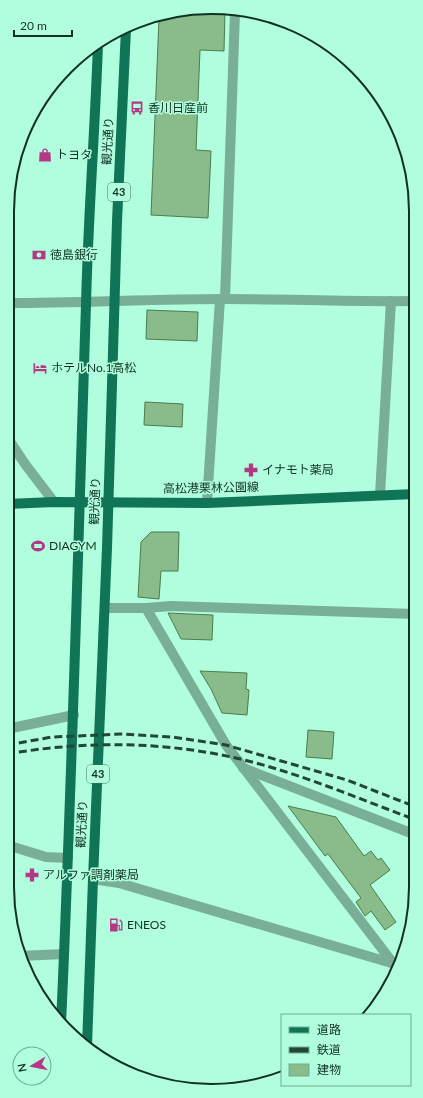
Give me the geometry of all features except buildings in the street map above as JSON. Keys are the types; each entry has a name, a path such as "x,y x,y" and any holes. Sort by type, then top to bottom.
{"main road":[{"name":"観光通り","path":"88,1041 93,879 105,608 114,301 126,33"},
{"name":"観光通り","path":"61,1015 74,715 74,647 86,302 98,50"},
{"name":"高松港栗林公園線","path":"14,504 54,502 207,503 409,494"}],"street":[{"path":"207,503 223,299 235,16"},
{"path":"14,303 223,299 409,301"},
{"path":"380,495 391,301"},
{"path":"14,448 54,502"},
{"path":"105,608 146,608 170,606 409,614"},
{"path":"146,608 226,745 394,963"},
{"path":"14,727 74,715"},
{"path":"243,768 409,832"},
{"path":"14,847 46,857 68,858"},
{"path":"93,879 119,883 393,964"},
{"path":"26,956 64,954"}],"railway":[{"path":"14,744 52,737 123,734 172,737 226,745 347,780 409,804"},
{"path":"14,753 93,745 150,746 207,752 282,770 409,817"}],"place":[{"name":"香川日産前","path":"137,108"},
{"name":"トヨタ","path":"45,155"},
{"name":"徳島銀行","path":"39,255"},
{"name":"ホテルNo.1高松","path":"40,368"},
{"name":"イナモト薬局","path":"251,470"},
{"name":"DIAGYM","path":"38,546"},
{"name":"アルファ調剤薬局","path":"32,875"},
{"name":"ENEOS","path":"116,925"}]}
